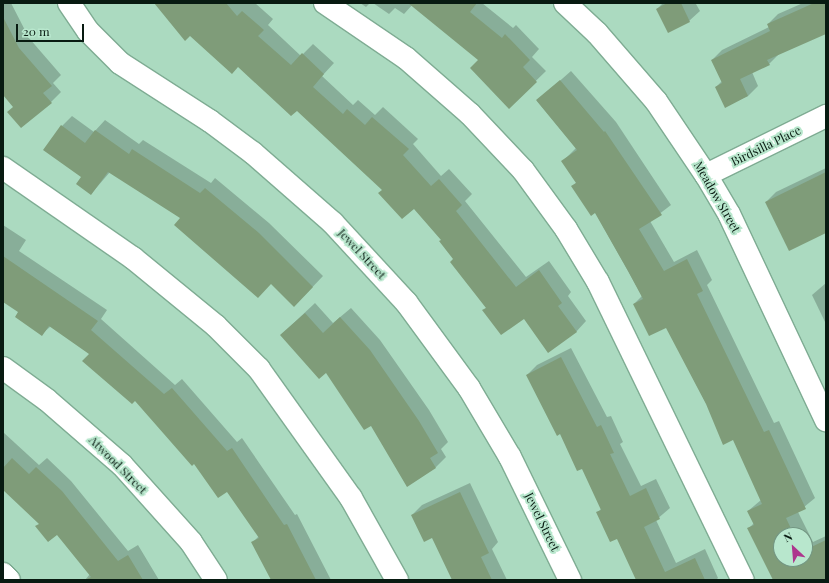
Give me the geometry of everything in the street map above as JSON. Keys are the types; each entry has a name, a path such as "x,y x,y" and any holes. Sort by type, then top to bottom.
{"street":[{"name":"Jewel Street","path":"69,3 88,31 120,63 210,121 253,153 333,223 406,302 469,388 510,457 570,580"},
{"path":"325,3 406,58 470,114 523,170 566,230 598,282 743,580"},
{"name":"Meadow Street","path":"565,3 597,33 656,101 706,175 729,214 824,413"},
{"name":"Birdsilla Place","path":"706,175 826,116"},
{"path":"3,168 133,258 216,326 259,369 351,498 397,580"},
{"name":"Atwood Street","path":"3,368 47,400 122,465 191,542 216,580"},
{"path":"3,574 9,580"}],"building":[{"path":"154,3 226,3 237,16 242,11 264,30 258,36 291,65 302,53 324,74 313,87 343,114 347,109 365,125 372,117 409,149 403,155 431,186 439,179 462,205 456,211 516,287 539,270 562,303 558,306 577,332 548,353 524,319 501,335 482,310 486,308 450,262 453,259 439,241 441,240 414,209 402,219 378,193 382,190 297,111 291,116 238,67 232,74 190,36 185,41"},
{"path":"408,3 477,3 470,12 502,38 505,34 530,60 523,67 537,82 509,109 470,68 478,60"},
{"path":"667,3 681,3 690,22 668,33 656,9"},
{"path":"814,3 826,3 826,34 767,60 770,65 740,79 748,96 725,108 715,87 722,83 711,60 770,31 767,24"},
{"path":"3,17 19,48 52,86 43,93 52,103 21,128 7,112 13,107 3,95"},
{"path":"560,80 604,132 605,131 662,215 639,229 664,271 687,259 703,291 697,294 764,432 769,430 806,509 786,518 790,527 773,527 773,567 813,567 813,546 826,540 826,580 773,580 747,528 754,525 747,511 762,504 733,440 723,445 706,404 666,328 649,336 633,304 643,299 595,213 591,216 571,186 576,183 561,161 577,150 536,100"},
{"path":"61,125 85,143 95,130 129,154 132,149 200,193 205,188 259,233 313,287 294,307 271,284 258,298 174,225 180,218 108,172 91,195 76,184 81,177 43,150"},
{"path":"826,172 826,233 789,251 765,202"},
{"path":"3,256 98,321 91,330 164,394 172,388 227,451 232,448 284,525 287,524 316,580 271,580 251,542 259,538 227,492 218,498 194,464 192,466 135,401 132,404 82,361 89,354 49,326 42,336 15,317 18,312 3,302"},
{"path":"305,313 323,333 340,317 370,350 419,421 438,453 430,458 436,468 407,487 371,426 364,430 326,373 319,379 280,335"},
{"path":"561,357 597,427 601,425 614,453 610,454 630,496 646,488 660,519 644,527 665,572 695,558 705,580 636,580 617,539 610,542 596,512 601,510 582,469 577,471 560,434 557,436 526,375"},
{"path":"12,458 29,474 36,467 62,491 118,561 128,555 143,580 85,580 91,577 57,535 48,542 35,526 39,524 3,490 3,468"},
{"path":"460,492 489,553 481,557 492,580 452,580 432,538 424,542 411,515"}]}
